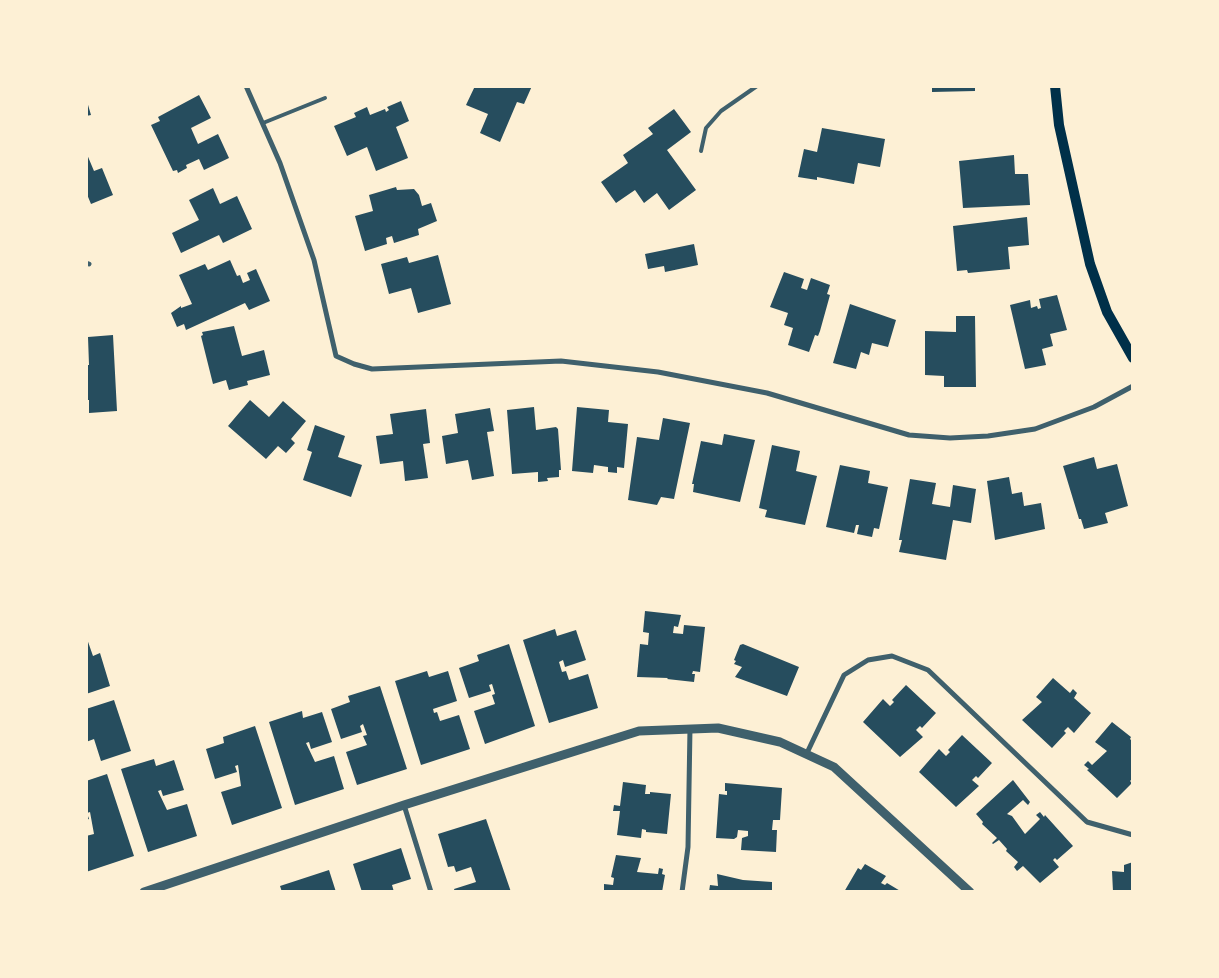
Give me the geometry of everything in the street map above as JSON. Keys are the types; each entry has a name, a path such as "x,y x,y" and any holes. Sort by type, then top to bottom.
{"main road":[{"path":"1055,86 1059,125 1090,264 1107,312 1133,358"}],"street":[{"path":"246,86 280,163 314,260 336,356 354,364 372,369 560,361 658,372 767,393 909,435 950,438 988,436 1035,429 1094,407 1133,386"},
{"path":"806,755 844,675 868,660 892,656 928,670 1087,822 1133,835"},
{"path":"682,892 688,847 690,728"},
{"path":"144,892 168,888 404,805 639,731 718,728 780,742 834,766 970,892"},
{"path":"404,805 431,892"}],"lane":[{"path":"701,151 706,128 721,111 757,86"},
{"path":"263,123 325,98"}],"building":[{"path":"475,86 532,86 524,104 517,102 500,142 480,133 488,114 466,105"},
{"path":"932,86 975,86 975,91 932,92"},
{"path":"199,95 211,118 191,128 198,144 218,134 229,158 204,170 199,159 186,165 187,168 178,173 177,170 173,171 151,125 160,121 158,117"},
{"path":"86,98 91,115 86,116"},
{"path":"401,101 409,121 396,127 408,158 376,171 367,147 347,156 334,126 356,117 354,113 367,107 370,115 385,109 386,112 389,110 387,107"},
{"path":"674,109 691,132 667,150 696,190 669,210 657,193 644,203 635,190 616,203 601,182 628,163 623,155 653,134 648,128"},
{"path":"822,128 885,139 880,167 858,163 854,184 817,177 817,180 798,177 804,149 817,152"},
{"path":"86,152 94,171 102,168 113,195 91,204 86,192"},
{"path":"1014,155 1015,174 1028,174 1030,205 963,208 959,161"},
{"path":"396,187 397,190 414,189 419,195 422,206 431,203 437,221 418,229 419,235 394,243 392,236 386,238 387,244 365,251 355,216 373,211 369,195"},
{"path":"213,188 220,204 237,196 252,229 223,243 219,235 181,253 172,233 199,220 189,200"},
{"path":"1027,217 1029,245 1008,247 1010,269 968,273 967,270 957,271 953,226"},
{"path":"694,244 698,265 665,272 664,266 648,269 645,254"},
{"path":"438,255 451,304 418,313 411,288 389,294 381,264 407,257 409,263"},
{"path":"230,260 237,276 240,275 243,283 250,280 247,273 256,269 270,301 249,310 245,303 186,330 184,324 177,327 171,313 181,306 181,308 192,304 179,275 205,264 208,270"},
{"path":"784,272 804,279 801,288 807,290 811,278 830,285 827,294 830,295 820,331 818,336 815,335 809,352 788,345 793,328 784,325 788,313 770,307"},
{"path":"1057,295 1067,330 1050,334 1053,346 1042,349 1046,365 1025,369 1010,305 1030,300 1031,308 1037,306 1038,309 1041,308 1039,299"},
{"path":"850,304 896,320 888,347 872,343 869,355 861,352 856,369 833,363"},
{"path":"956,316 975,316 976,387 944,387 944,376 925,375 925,331 956,332"},
{"path":"234,326 242,356 264,350 270,375 247,381 248,385 229,390 226,380 213,384 201,336 203,335 202,332"},
{"path":"113,335 117,411 89,413 89,400 86,400 86,365 89,365 88,337"},
{"path":"250,400 269,417 283,401 306,421 291,439 295,443 286,453 278,446 266,459 228,426"},
{"path":"534,407 536,430 556,427 558,429 561,470 559,470 559,477 547,478 548,481 538,482 538,472 512,474 507,410"},
{"path":"577,407 609,410 608,422 628,424 624,468 617,467 617,473 608,472 608,467 594,465 593,473 572,471"},
{"path":"490,408 494,431 487,432 494,476 472,480 468,460 446,464 442,436 458,433 455,414"},
{"path":"426,409 430,443 423,444 428,478 405,481 403,461 380,464 376,436 393,434 390,414"},
{"path":"663,418 690,423 674,499 661,497 657,505 628,500 637,437 659,440"},
{"path":"315,425 345,436 338,457 362,465 351,497 303,480 312,452 307,450"},
{"path":"724,434 755,440 740,502 693,492 694,484 692,484 701,441 722,445"},
{"path":"772,445 800,451 796,471 817,476 805,525 765,517 767,510 759,508"},
{"path":"1094,457 1097,469 1117,464 1128,506 1105,513 1108,523 1084,529 1081,519 1079,519 1063,466"},
{"path":"840,465 870,471 868,483 888,487 879,529 874,528 872,537 857,534 859,525 856,525 854,533 826,527"},
{"path":"1009,477 1012,494 1022,492 1024,506 1041,503 1045,529 995,540 987,481"},
{"path":"910,479 936,483 932,504 950,507 953,485 976,489 971,523 953,520 946,560 899,552 902,540 899,540"},
{"path":"645,611 681,615 678,627 674,626 673,633 683,634 684,625 705,627 700,672 693,671 692,674 695,674 694,682 668,678 637,677 640,644 648,645 649,633 643,632"},
{"path":"555,629 557,636 576,630 586,660 565,667 563,660 559,662 562,672 566,671 569,680 588,674 598,708 549,723 523,640"},
{"path":"86,636 93,656 100,653 110,686 86,694"},
{"path":"509,644 535,726 485,744 474,711 495,704 492,695 495,694 492,684 489,685 491,691 469,698 459,668 479,661 477,655"},
{"path":"743,644 799,667 787,696 735,677 742,667 734,664 736,661 734,660 740,645"},
{"path":"427,671 429,677 448,671 457,701 433,709 434,713 437,712 440,721 459,715 470,749 421,765 395,681"},
{"path":"1053,678 1070,693 1073,689 1077,693 1074,698 1091,713 1074,733 1068,727 1064,731 1066,733 1052,748 1022,720 1042,702 1036,697"},
{"path":"906,685 936,713 922,728 920,726 916,730 923,737 900,757 863,722 883,699 890,706 894,702 892,700"},
{"path":"380,686 407,769 357,785 346,752 367,745 363,736 367,735 363,724 360,726 362,732 341,739 331,709 350,702 348,696"},
{"path":"114,700 131,751 101,761 94,739 86,742 86,709"},
{"path":"302,711 303,718 322,712 332,742 311,749 309,742 306,743 315,762 334,756 344,789 295,805 269,722"},
{"path":"1112,722 1131,737 1130,739 1133,742 1133,778 1130,781 1132,783 1117,798 1084,765 1088,761 1092,765 1107,751 1095,742"},
{"path":"255,726 282,808 232,825 221,792 241,786 238,765 235,766 237,772 215,779 206,749 224,743 223,737"},
{"path":"962,735 992,763 978,778 976,776 972,780 979,786 956,807 919,772 939,749 946,756 950,752 948,750"},
{"path":"154,759 156,766 174,760 184,790 163,796 161,790 158,791 167,810 187,804 197,836 148,852 121,769"},
{"path":"107,774 134,856 86,872 86,836 94,834 90,812 87,813 89,819 86,820 86,781"},
{"path":"1013,780 1030,802 1028,805 1023,800 1007,814 1012,816 1025,834 1040,819 1036,815 1040,812 1073,846 1057,860 1055,858 1053,860 1059,867 1040,883 1023,866 1017,871 1014,867 1018,862 1006,851 1007,849 999,840 992,843 997,838 982,824 983,822 976,814"},
{"path":"623,782 646,785 645,794 650,794 650,792 671,794 667,834 646,832 646,830 642,829 641,838 617,835 620,811 613,811 614,805 620,806"},
{"path":"725,783 782,788 780,820 773,820 772,830 777,830 776,852 741,850 742,838 748,836 748,831 738,830 737,837 734,839 716,838 719,794 727,795"},
{"path":"486,819 511,892 455,892 454,889 476,882 471,867 456,872 454,866 448,867 438,834"},
{"path":"401,848 411,879 392,885 394,892 362,892 353,864"},
{"path":"616,855 641,858 637,872 658,874 659,868 663,869 662,874 665,875 662,892 604,890 604,884 613,885 614,878 611,877"},
{"path":"1133,862 1133,892 1113,892 1112,871 1124,872 1124,865"},
{"path":"865,864 886,876 881,883 885,885 887,883 902,892 844,892 858,868 861,870"},
{"path":"329,870 336,892 282,892 280,886"},
{"path":"717,874 743,880 772,882 772,892 709,892 710,885 718,886"}]}
